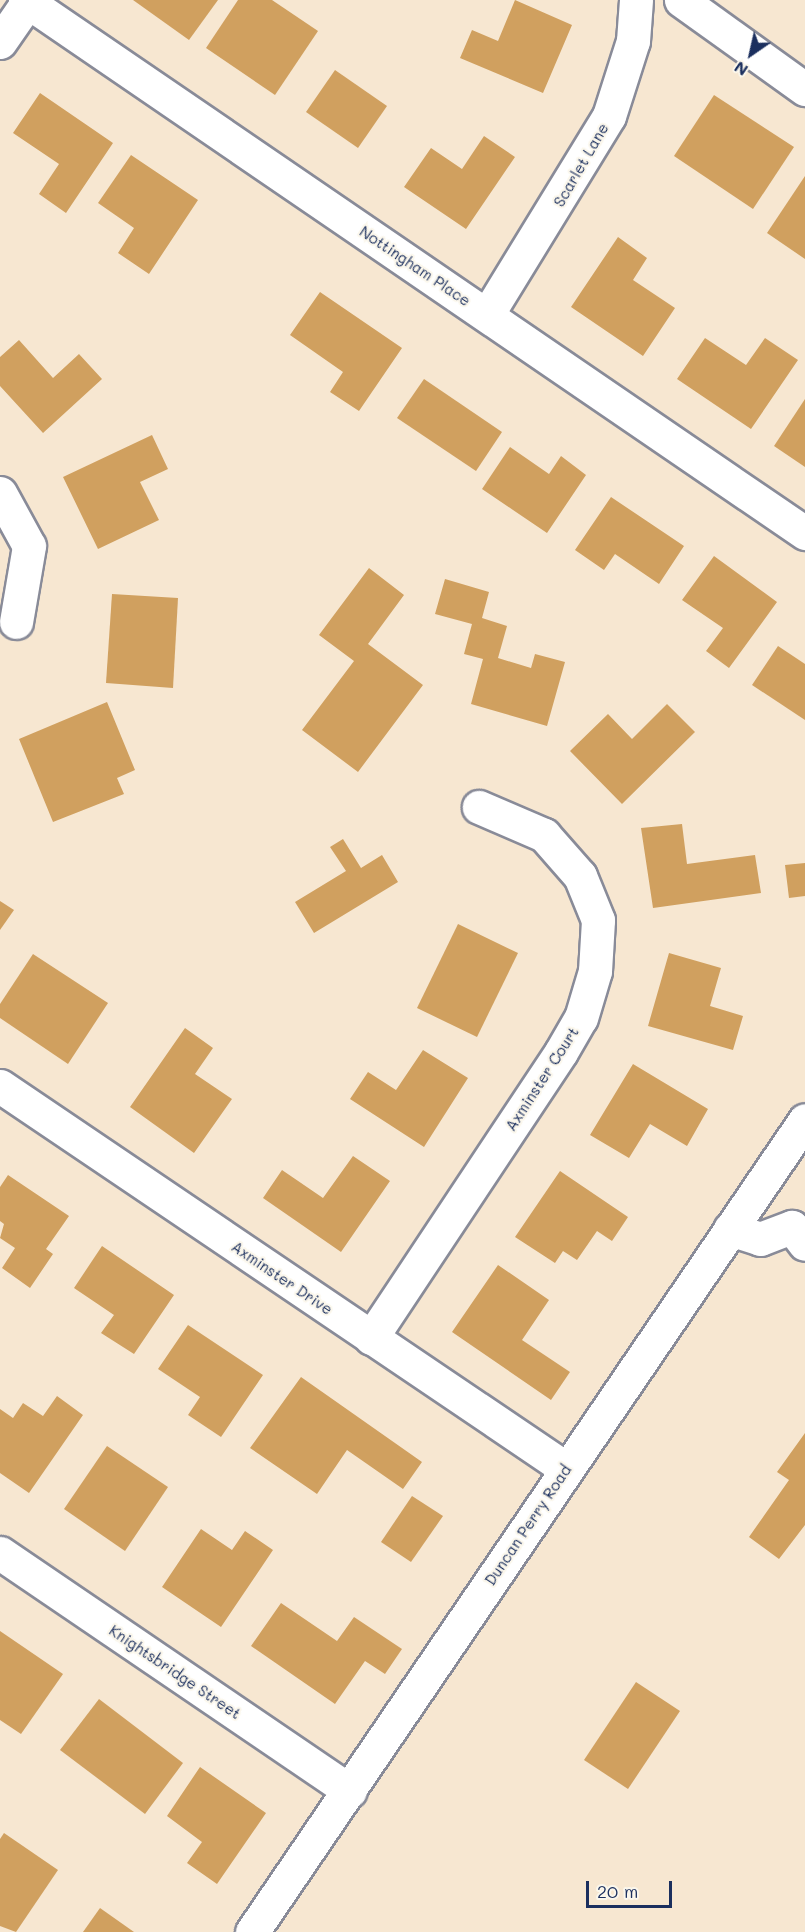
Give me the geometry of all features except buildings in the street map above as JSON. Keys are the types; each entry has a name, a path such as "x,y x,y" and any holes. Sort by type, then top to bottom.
{"street":[{"name":"Scarlet Lane","path":"487,315 609,117 633,41 636,0"},
{"path":"681,0 805,89"},
{"name":"Nottingham Place","path":"27,1 805,533"},
{"path":"0,42 27,1"},
{"path":"0,494 29,546 16,622"},
{"name":"Axminster Court","path":"371,1338 561,1052 581,1018 595,971 598,920 580,876 544,835 479,807"},
{"name":"Axminster Drive","path":"0,1086 565,1468"},
{"name":"Duncan Perry Road","path":"252,1932 350,1791 565,1468 805,1121"},
{"path":"750,1200 801,1234"},
{"path":"730,1229 760,1239 801,1234"},
{"name":"Knightsbridge Street","path":"0,1553 350,1791"}]}
